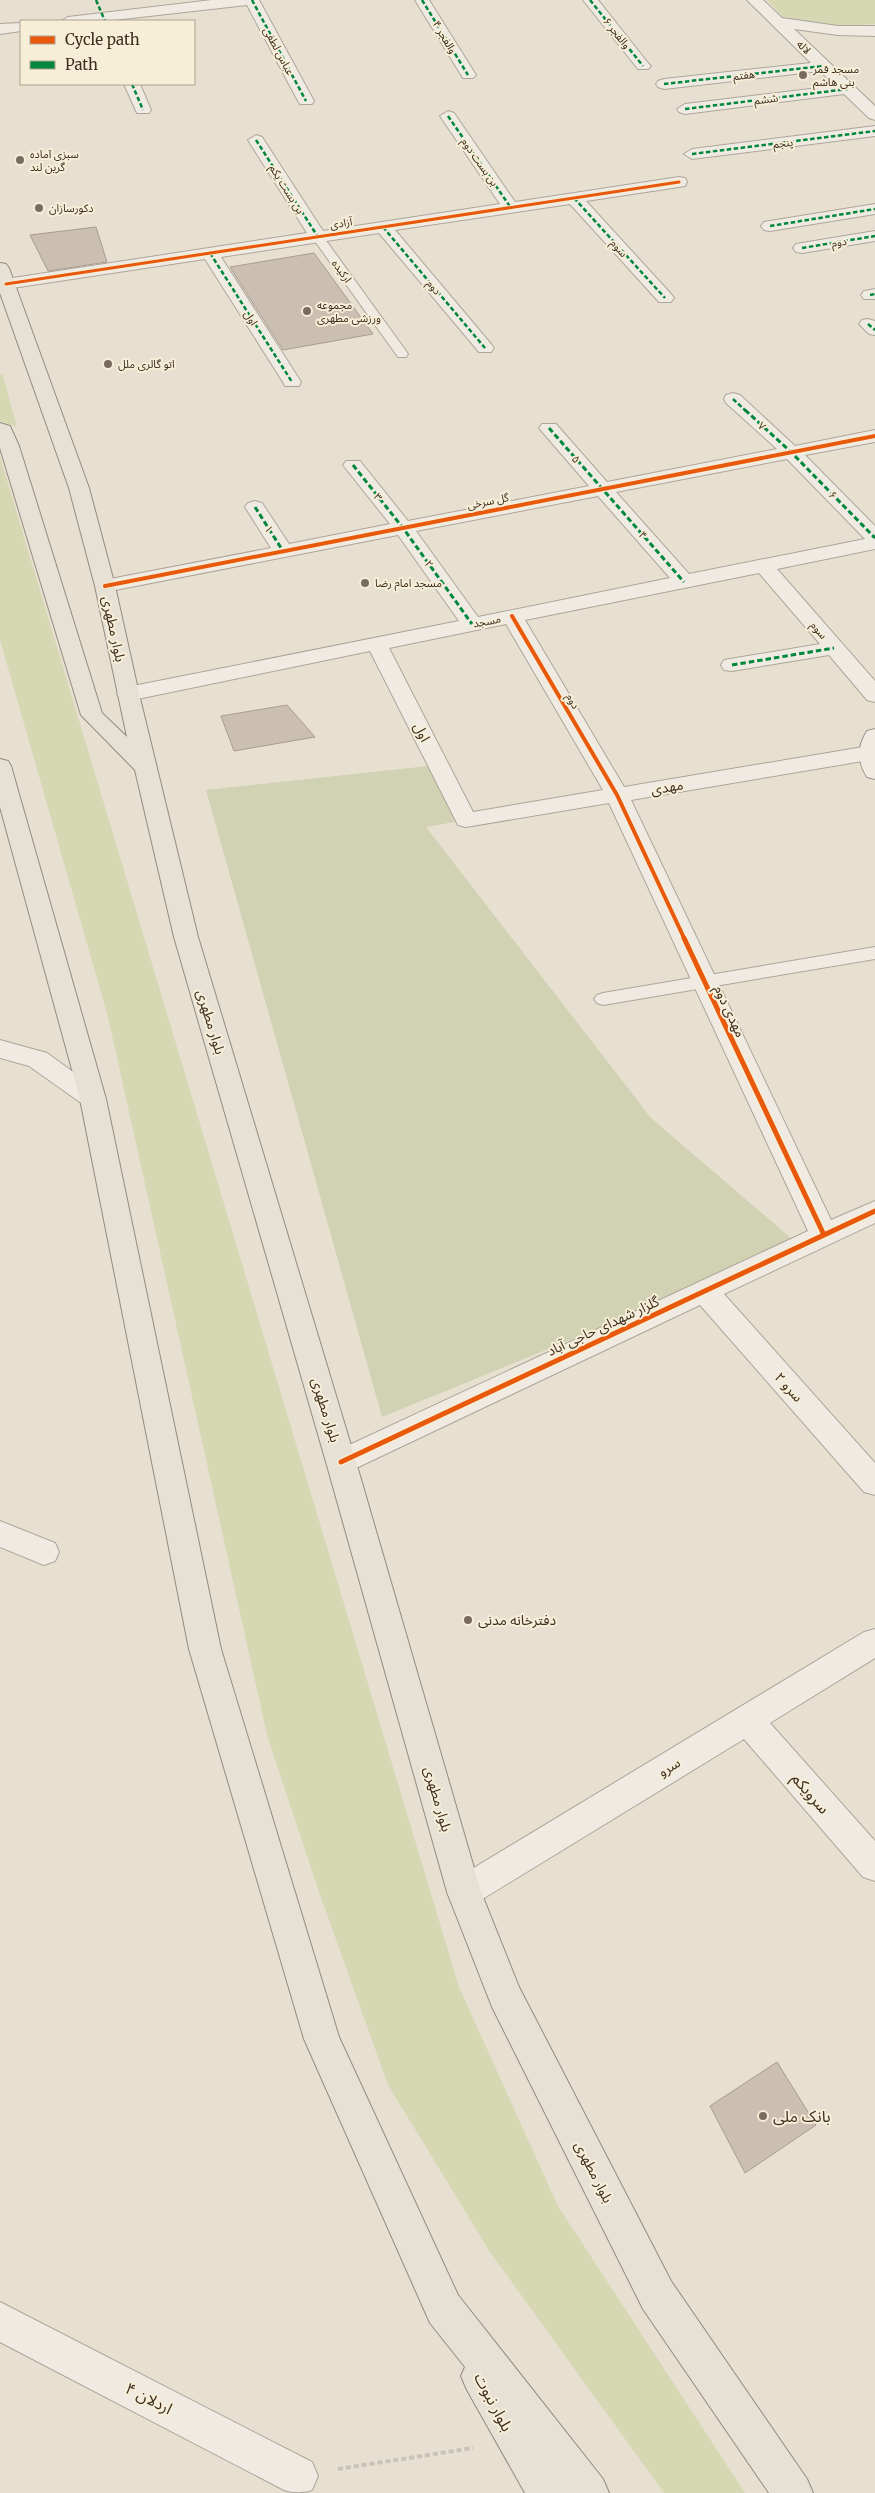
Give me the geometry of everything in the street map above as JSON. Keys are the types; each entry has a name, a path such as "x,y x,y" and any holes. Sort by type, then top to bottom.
{"main road":[{"name":"بلوار مطهری","path":"3,276 80,488 105,586 128,694 186,937 341,1462 464,1892 504,1995 657,2295 792,2493"},
{"path":"0,429 9,446 92,715 146,768"},
{"path":"1,774 93,1099 205,1649 322,2039 444,2309 589,2493"},
{"name":"بلوار نبوت","path":"444,2309 546,2493"}],"street":[{"path":"96,0 104,19"},
{"path":"86,20 251,0"},
{"name":"عباس لطفی","path":"251,0 306,101"},
{"name":"والفجر ۴","path":"422,0 468,75"},
{"name":"والفجر ۶","path":"590,0 644,66"},
{"name":"لاله","path":"754,0 875,115"},
{"path":"777,22 821,30 875,31"},
{"path":"0,29 20,27"},
{"name":"هفتم","path":"664,84 823,66"},
{"path":"132,85 143,110"},
{"name":"ششم","path":"685,109 848,89"},
{"name":"بن بست دوم","path":"448,116 511,208"},
{"name":"پنجم","path":"692,154 875,131"},
{"name":"بن بست یکم","path":"256,140 318,237"},
{"name":"آزادی","path":"3,276 210,253 679,182"},
{"name":"سوم","path":"574,198 664,298"},
{"path":"770,226 875,209"},
{"name":"دوم","path":"383,227 485,348"},
{"name":"دوم","path":"802,248 875,236"},
{"name":"اول","path":"210,253 292,382"},
{"name":"۷","path":"733,399 791,452"},
{"name":"۵","path":"549,428 602,489"},
{"name":"گل سرخی","path":"105,586 875,436"},
{"name":"۶","path":"791,452 875,538"},
{"name":"۳","path":"353,465 403,528"},
{"name":"۴","path":"602,489 684,582"},
{"name":"۱","path":"254,507 283,552"},
{"name":"۲","path":"403,528 472,624"},
{"name":"مسجد","path":"128,694 875,542"},
{"name":"سوم","path":"763,565 875,695"},
{"name":"دوم","path":"512,616 617,795"},
{"name":"اول","path":"377,644 466,820"},
{"path":"732,665 834,648"},
{"name":"مهدی","path":"466,820 873,753"},
{"name":"مهدی دوم","path":"617,795 824,1235"},
{"path":"0,1049 38,1059 93,1099"},
{"name":"گلزار شهدای حاجی آباد","path":"341,1462 875,1211"},
{"name":"سرو ۲","path":"704,1291 875,1483"},
{"path":"0,1534 44,1552"},
{"name":"سرو","path":"464,1892 875,1642"},
{"name":"سرویکم","path":"748,1719 875,1866"},
{"name":"اردلان ۴","path":"0,2321 298,2476"}],"lane":[{"name":"ارکیده","path":"318,237 402,354"},
{"path":"603,999 875,953"}],"path":[{"path":"298,2476 516,2441"}],"green space":[{"path":"767,0 875,0 875,24 825,27 783,17"},
{"path":"2,372 17,427 0,421 0,376"},
{"path":"0,457 459,1987 558,2206 745,2493 664,2493 490,2252 388,2085 319,1892 267,1735 108,1017 0,640"},
{"path":"438,765 466,820 426,827 651,1118 800,1246 382,1417 206,790"}],"building":[{"path":"96,227 107,262 48,271 30,235"},
{"path":"314,253 373,334 283,350 230,267"},
{"path":"287,705 315,737 234,751 221,716"},
{"name":"بانک ملی","path":"777,2062 816,2125 745,2173 710,2106"}],"marked path":[{"path":"96,0 105,20"},
{"path":"252,0 306,101"},
{"path":"422,0 468,75"},
{"path":"590,0 643,66"},
{"path":"664,84 823,66"},
{"path":"132,85 143,110"},
{"path":"685,109 848,89"},
{"path":"448,116 511,208"},
{"path":"692,154 875,131"},
{"path":"256,140 318,237"},
{"path":"574,198 665,298"},
{"path":"770,226 875,209"},
{"path":"383,227 485,348"},
{"path":"802,248 875,236"},
{"path":"210,253 292,382"},
{"path":"870,295 875,294"},
{"path":"868,324 875,330"},
{"path":"733,399 791,452 875,538"},
{"path":"549,428 684,582"},
{"path":"353,465 403,528 472,624"},
{"path":"255,507 283,551"},
{"path":"732,665 834,648"}],"cycle path":[{"path":"6,284 679,182"},
{"path":"105,586 875,436"},
{"path":"512,616 617,795 824,1235"},
{"path":"341,1462 875,1211"}],"place":[{"name":"مسجد قمر بنی هاشم","path":"803,75"},
{"name":"سبزی آماده گرین لند","path":"20,160"},
{"name":"دکورسازان","path":"39,208"},
{"name":"مجموعه ورزشی مطهری","path":"307,311"},
{"name":"اتو گالری ملل","path":"108,364"},
{"name":"مسجد امام رضا","path":"365,583"},
{"name":"دفترخانه مدنی","path":"468,1620"},
{"name":"بانک ملی","path":"763,2116"}]}
